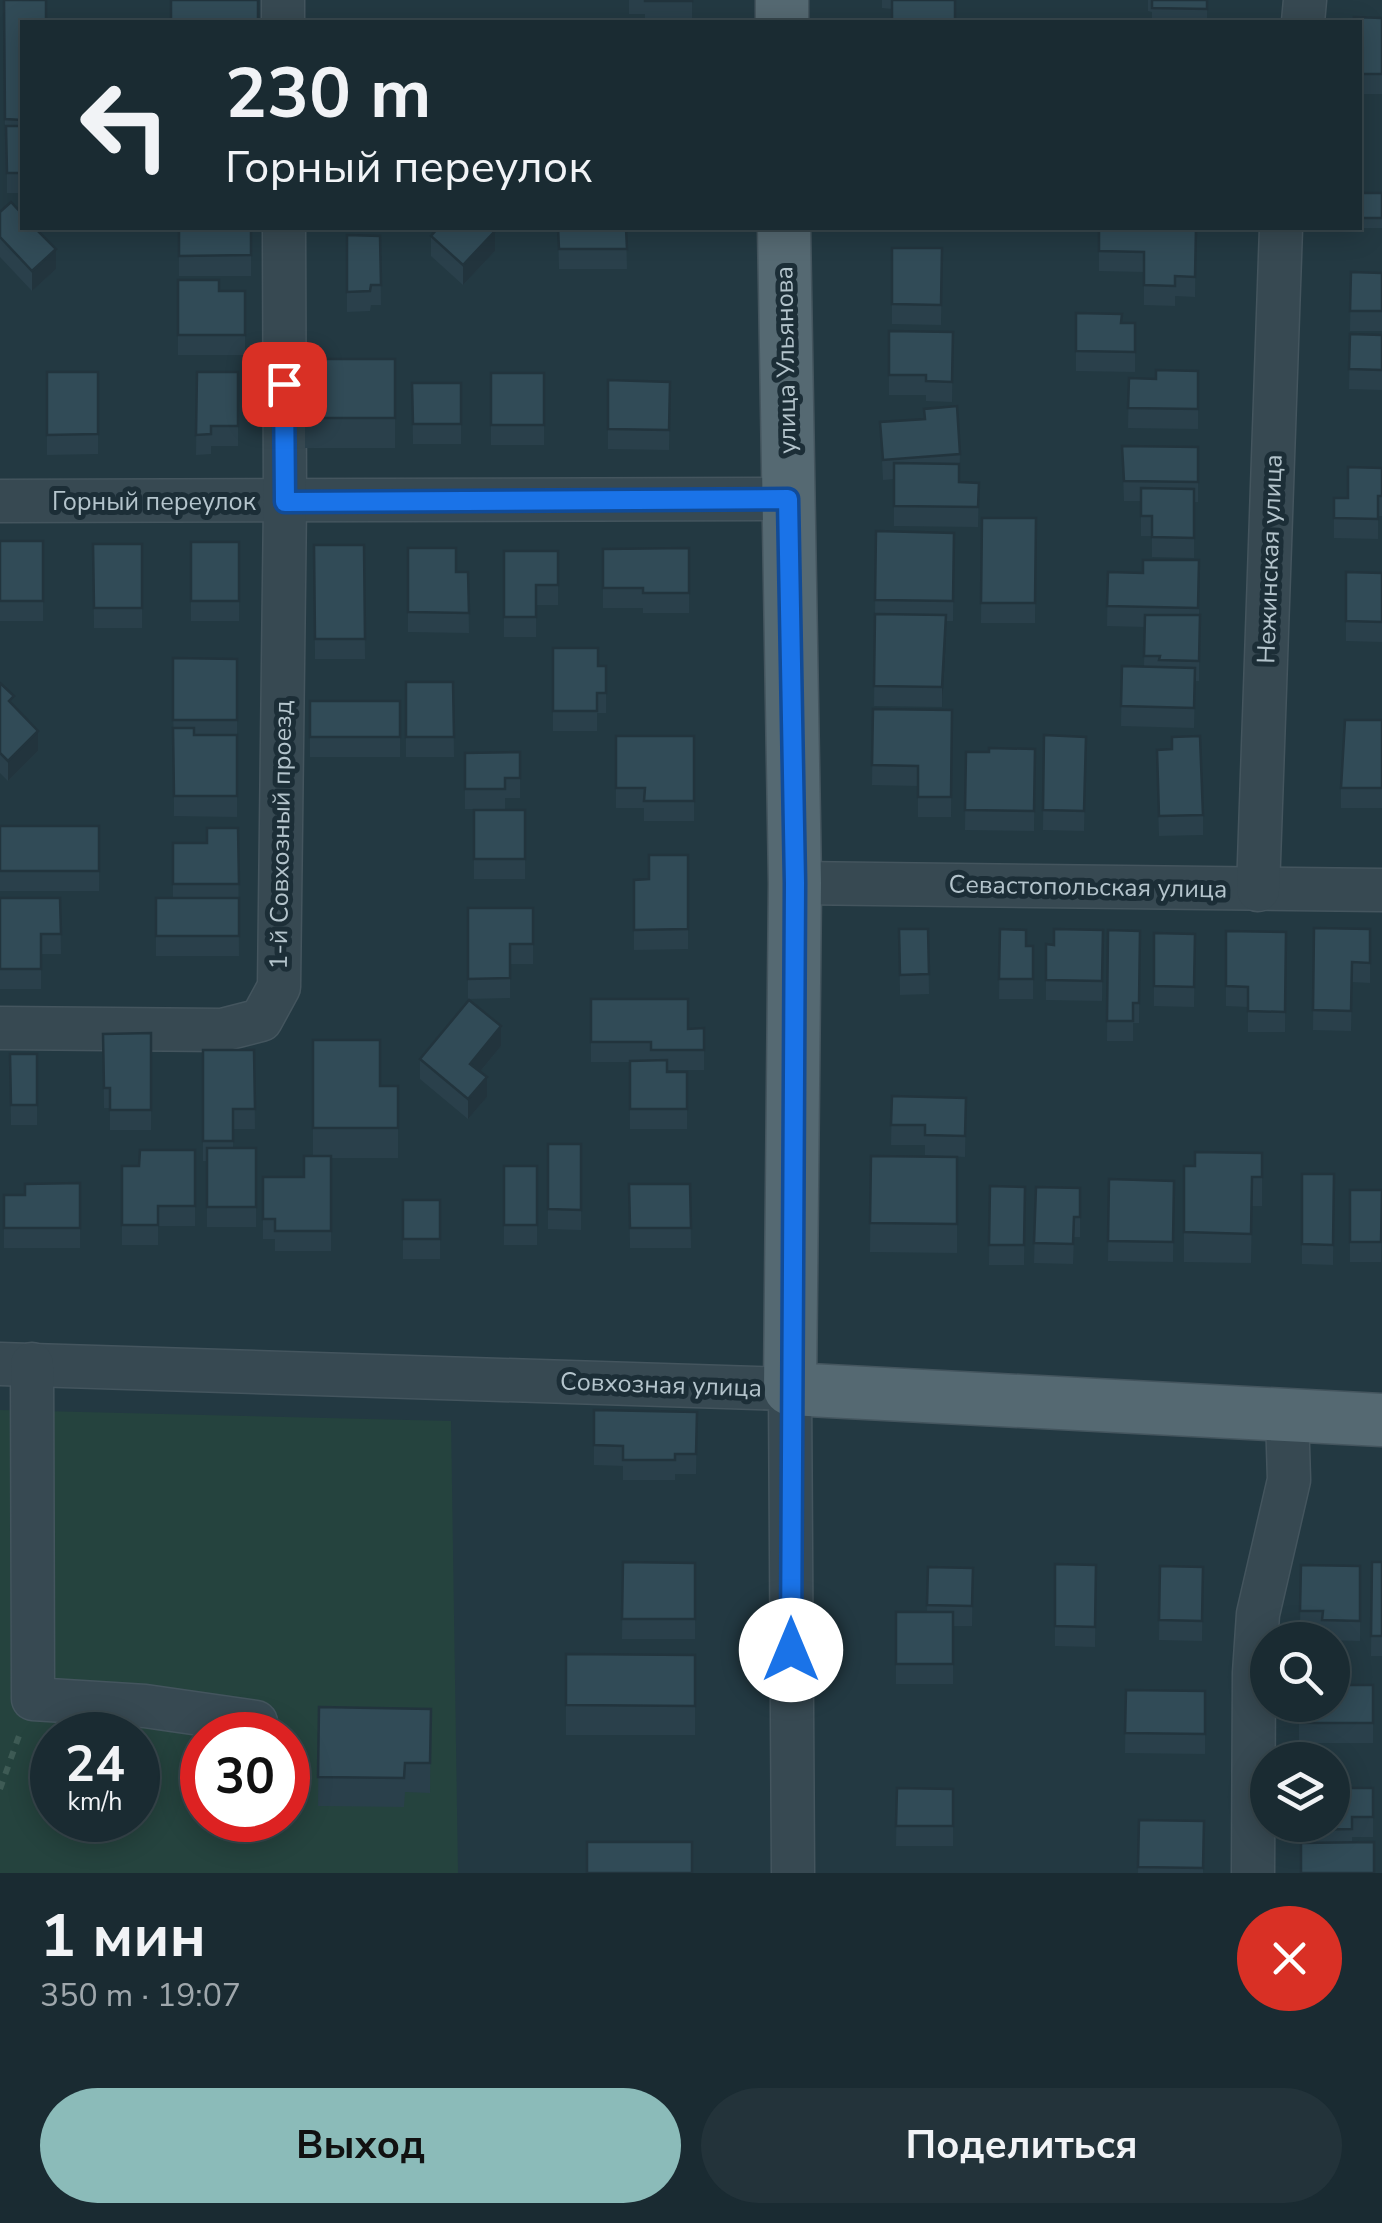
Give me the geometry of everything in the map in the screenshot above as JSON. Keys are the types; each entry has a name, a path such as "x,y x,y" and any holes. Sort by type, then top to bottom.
{"main road":[{"name":"улица Ульянова","path":"784,230 795,883 790,1389"},
{"name":"Совхозная улица","path":"790,1389 1382,1420"}],"street":[{"name":"1-й Совхозный проезд","path":"0,1028 222,1030 261,1020 279,986 284,230"},
{"name":"Нежинская улица","path":"1258,890 1281,230"},
{"name":"Горный переулок","path":"0,501 788,499"},
{"name":"Севастопольская улица","path":"795,883 1382,890"},
{"name":"Совхозная улица","path":"16,1364 790,1389"},
{"path":"16,1364 33,1699 187,1712"},
{"name":"улица Ульянова","path":"790,1389 792,1873"},
{"path":"1253,1873 1258,1614 1289,1480 1287,1416"}],"path":[{"path":"0,1788 33,1699"}],"green space":[{"path":"0,1410 451,1421 458,1873 0,1873"}],"building":[{"path":"4,0 46,0 46,20 20,20 20,120 5,119"},
{"path":"171,0 258,0 258,20 171,20"},
{"path":"892,0 955,0 955,20 892,20"},
{"path":"1152,0 1207,0 1207,9 1152,8"},
{"path":"1382,18 1382,74 1362,74 1362,20 1354,20"},
{"path":"6,126 20,126 20,173 7,173"},
{"path":"1362,193 1382,193 1382,218 1362,218"},
{"path":"11,202 20,212 20,230 37,230 56,249 32,271 0,237 0,212"},
{"path":"179,230 251,230 251,255 179,256"},
{"path":"436,230 495,231 463,265 431,236"},
{"path":"558,230 626,230 627,249 559,249"},
{"path":"1099,230 1196,230 1195,277 1175,276 1175,286 1144,285 1144,252 1099,251"},
{"path":"347,235 380,236 381,285 371,285 370,291 347,292"},
{"path":"892,248 942,248 941,305 892,304"},
{"path":"1351,272 1382,273 1382,311 1350,311"},
{"path":"178,280 219,280 219,291 245,291 245,335 178,335"},
{"path":"1076,313 1122,314 1121,323 1135,323 1135,352 1076,351"},
{"path":"889,331 953,332 952,382 926,381 926,375 889,375"},
{"path":"1350,334 1382,335 1382,370 1349,369"},
{"path":"305,359 395,359 395,418 305,418"},
{"path":"1156,370 1198,371 1198,409 1128,408 1129,378 1156,379"},
{"path":"47,372 98,372 98,434 47,435"},
{"path":"197,372 238,372 238,426 211,426 211,434 196,435"},
{"path":"491,373 544,373 544,425 491,425"},
{"path":"608,380 670,382 669,430 608,429"},
{"path":"412,383 461,383 461,424 413,424"},
{"path":"957,406 960,454 883,460 880,422 925,419 924,409"},
{"path":"1122,446 1198,447 1198,482 1124,481"},
{"path":"894,463 959,464 959,482 979,483 978,507 894,506"},
{"path":"1348,467 1382,468 1378,519 1334,518 1334,498 1348,498"},
{"path":"1141,488 1194,489 1194,538 1152,537 1152,516 1141,516"},
{"path":"982,518 1036,518 1035,603 981,603"},
{"path":"876,531 954,533 953,601 875,600"},
{"path":"0,541 43,541 43,601 0,601"},
{"path":"191,542 239,542 239,601 191,601"},
{"path":"93,544 142,544 142,608 94,608"},
{"path":"314,545 364,545 365,639 315,639"},
{"path":"408,548 456,548 456,572 468,572 469,613 408,612"},
{"path":"689,548 689,593 603,588 603,549"},
{"path":"504,551 558,551 558,585 536,585 536,617 504,617"},
{"path":"1143,560 1199,560 1198,608 1107,606 1108,572 1143,573"},
{"path":"1346,572 1382,573 1382,622 1346,621"},
{"path":"875,614 946,615 942,687 874,686"},
{"path":"1145,615 1200,615 1199,661 1144,656"},
{"path":"553,648 598,648 598,666 606,666 606,693 597,693 597,711 553,711"},
{"path":"173,658 237,659 237,720 173,720"},
{"path":"1122,666 1195,668 1194,708 1121,706"},
{"path":"406,682 453,682 454,737 406,737"},
{"path":"0,683 14,696 9,701 38,731 8,761 0,753"},
{"path":"310,701 400,701 400,737 310,737"},
{"path":"873,709 952,710 951,797 918,797 918,766 872,765"},
{"path":"1345,720 1382,720 1382,788 1341,788"},
{"path":"173,728 194,728 194,735 237,735 237,796 174,796"},
{"path":"1044,735 1086,737 1084,811 1043,810"},
{"path":"616,736 694,736 694,801 644,801 645,788 616,788"},
{"path":"1200,736 1203,815 1159,816 1157,750 1172,749 1172,737"},
{"path":"989,748 1035,749 1034,811 965,810 966,752 989,752"},
{"path":"520,752 520,778 505,778 505,789 465,789 465,753"},
{"path":"474,810 525,810 525,859 474,859"},
{"path":"0,826 99,826 99,871 0,871"},
{"path":"207,828 238,828 239,884 173,884 173,843 207,843"},
{"path":"649,855 688,855 688,929 634,930 634,880 649,879"},
{"path":"0,898 60,898 61,934 41,934 41,969 0,969"},
{"path":"156,898 239,898 239,936 156,936"},
{"path":"468,908 533,908 533,944 510,944 510,978 468,979"},
{"path":"1314,928 1370,929 1370,963 1352,962 1351,1011 1313,1010"},
{"path":"899,929 928,929 929,974 900,975"},
{"path":"1000,929 1026,930 1026,946 1033,946 1033,979 999,979"},
{"path":"1054,929 1103,930 1102,981 1046,980 1046,944 1054,945"},
{"path":"1108,930 1140,931 1139,1003 1133,1003 1133,1021 1107,1021"},
{"path":"1226,931 1286,932 1285,1012 1248,1011 1248,987 1226,986"},
{"path":"1154,933 1195,934 1194,987 1154,986"},
{"path":"591,999 688,999 688,1029 704,1028 704,1050 651,1050 651,1042 591,1042"},
{"path":"469,1000 501,1026 470,1064 487,1077 468,1099 420,1059"},
{"path":"151,1033 151,1110 110,1110 110,1088 104,1088 103,1034"},
{"path":"313,1040 380,1040 380,1086 398,1086 398,1128 313,1128"},
{"path":"203,1050 254,1050 255,1109 233,1109 233,1141 203,1141"},
{"path":"10,1054 37,1054 37,1105 11,1105"},
{"path":"667,1060 667,1072 687,1072 687,1109 630,1109 630,1061"},
{"path":"892,1096 966,1098 965,1136 925,1135 925,1125 891,1125"},
{"path":"548,1144 581,1144 581,1210 548,1209"},
{"path":"207,1148 256,1148 256,1207 207,1207"},
{"path":"140,1150 195,1150 195,1206 158,1206 158,1225 122,1225 122,1166 139,1166"},
{"path":"1195,1152 1262,1153 1262,1177 1252,1177 1251,1234 1184,1232 1184,1166 1195,1166"},
{"path":"304,1156 331,1156 331,1231 275,1231 275,1219 263,1219 263,1177 304,1177"},
{"path":"871,1156 957,1157 957,1224 870,1223"},
{"path":"504,1166 537,1166 537,1225 504,1225"},
{"path":"1302,1174 1334,1174 1333,1245 1302,1244"},
{"path":"1109,1179 1174,1181 1173,1242 1108,1241"},
{"path":"80,1183 80,1228 4,1228 4,1195 25,1195 25,1184"},
{"path":"629,1184 690,1184 691,1228 630,1228"},
{"path":"990,1186 1025,1187 1024,1245 989,1245"},
{"path":"1036,1187 1080,1188 1080,1217 1074,1217 1073,1244 1034,1243"},
{"path":"1350,1190 1382,1190 1381,1242 1350,1242"},
{"path":"403,1200 440,1200 440,1239 403,1239"},
{"path":"594,1410 697,1412 696,1454 675,1454 675,1460 623,1460 623,1446 594,1445"},
{"path":"623,1562 695,1563 695,1619 622,1619"},
{"path":"1372,1562 1382,1562 1382,1636 1371,1636"},
{"path":"1055,1564 1096,1565 1095,1627 1055,1626"},
{"path":"1301,1565 1360,1566 1360,1621 1322,1620 1323,1611 1300,1611"},
{"path":"1160,1566 1203,1567 1202,1621 1159,1620"},
{"path":"928,1567 973,1568 972,1606 927,1605"},
{"path":"896,1612 953,1612 953,1664 896,1664"},
{"path":"566,1654 695,1655 695,1706 566,1705"},
{"path":"1350,1685 1373,1685 1373,1723 1299,1723 1350,1722"},
{"path":"1126,1690 1205,1691 1205,1734 1125,1733"},
{"path":"319,1707 431,1709 430,1763 405,1763 404,1778 318,1777"},
{"path":"897,1788 953,1789 953,1826 896,1826"},
{"path":"1350,1788 1373,1788 1373,1817 1352,1817 1352,1829"},
{"path":"1139,1820 1204,1821 1203,1868 1138,1867"},
{"path":"587,1842 692,1842 692,1873 587,1873"},
{"path":"1374,1842 1374,1873 1301,1873 1301,1843"}],"route":[{"path":"284,384 285,502 788,499 795,883 791,1650"}]}
